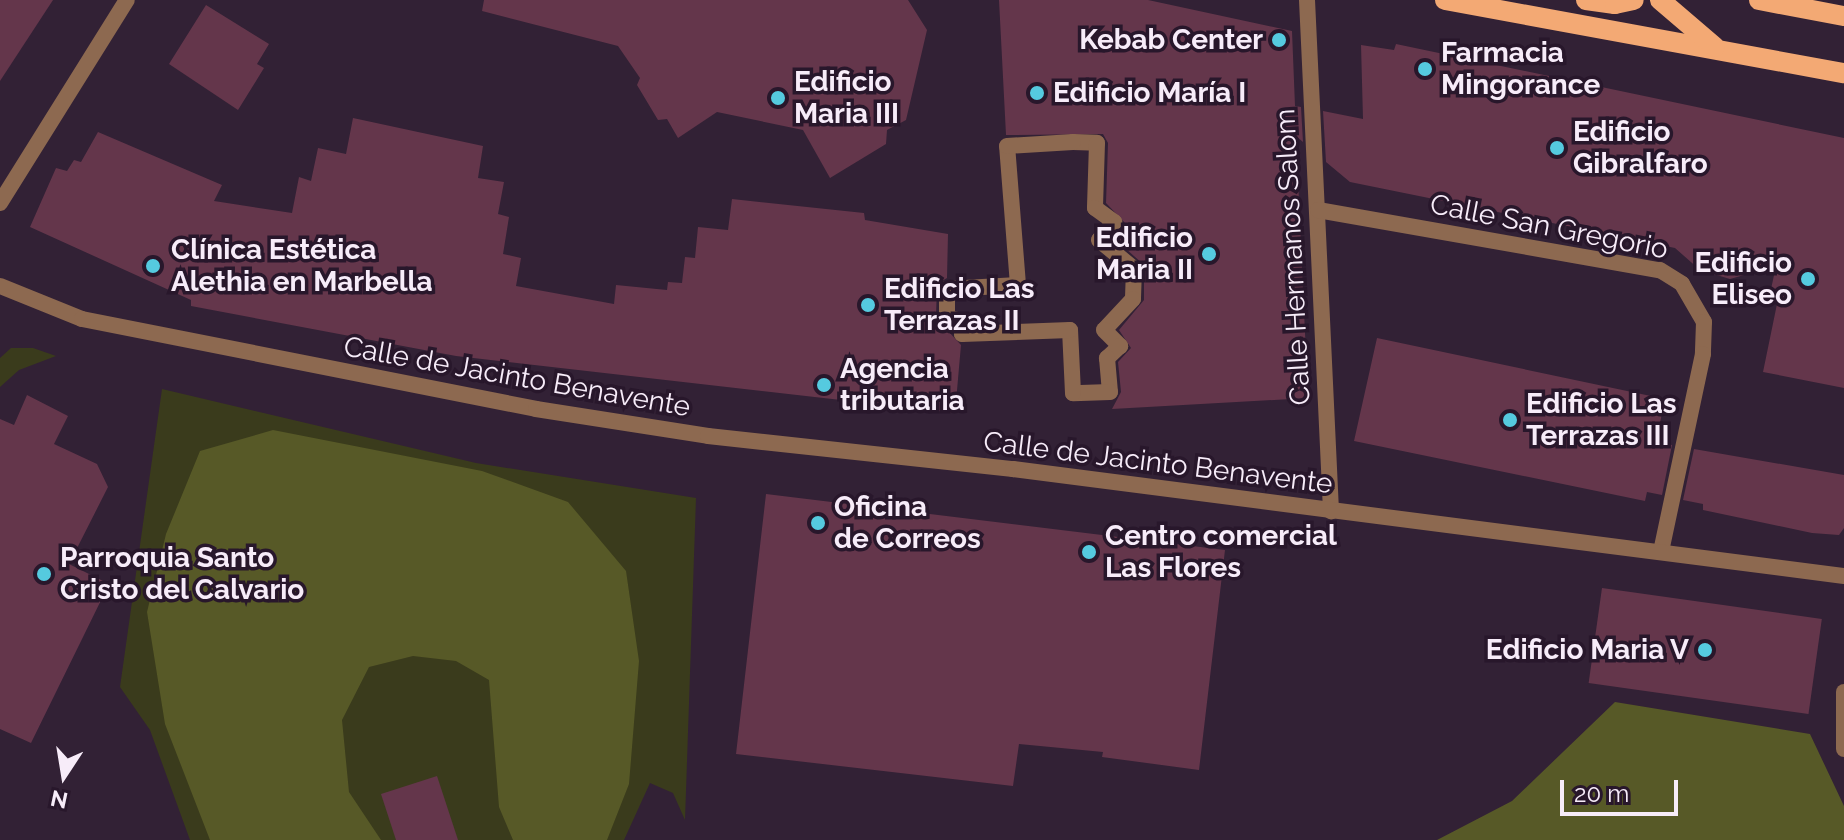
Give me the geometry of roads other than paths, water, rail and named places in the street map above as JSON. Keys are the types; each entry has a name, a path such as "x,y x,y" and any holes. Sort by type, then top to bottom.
{"main road":[{"path":"1445,0 1844,73"},
{"path":"1586,0 1615,4 1634,0"},
{"path":"1660,0 1719,50"},
{"path":"1759,0 1844,16"}],"street":[{"path":"0,203 127,0"},
{"name":"Calle Hermanos Salom","path":"1307,0 1331,511"},
{"path":"1097,143 1095,208 1114,222 1099,240 1134,269 1133,299 1104,330 1120,346 1107,358 1110,392 1073,393 1070,330 962,334 963,321 947,318 947,289 1018,285 1007,146 1097,143"},
{"name":"Calle San Gregorio","path":"1318,210 1660,270 1682,284 1704,322 1703,354 1661,552"},
{"name":"Calle de Jacinto Benavente","path":"0,286 82,319 536,409 708,436 1844,576"},
{"path":"1844,692 1844,749"}],"place":[{"name":"Kebab Center","path":"1279,40"},
{"name":"Farmacia Mingorance","path":"1425,69"},
{"name":"Edificio María I","path":"1037,93"},
{"name":"Edificio Maria III","path":"778,98"},
{"name":"Edificio Gibralfaro","path":"1557,148"},
{"name":"Edificio Maria II","path":"1209,254"},
{"name":"Clínica Estética Alethia en Marbella","path":"153,266"},
{"name":"Edificio Eliseo","path":"1808,279"},
{"name":"Edificio Las Terrazas II","path":"868,305"},
{"name":"Agencia tributaria","path":"824,385"},
{"name":"Edificio Las Terrazas III","path":"1510,420"},
{"name":"Oficina de Correos","path":"818,523"},
{"name":"Centro comercial Las Flores","path":"1089,552"},
{"name":"Parroquia Santo Cristo del Calvario","path":"44,574"},
{"name":"Edificio Maria V","path":"1705,650"}]}
